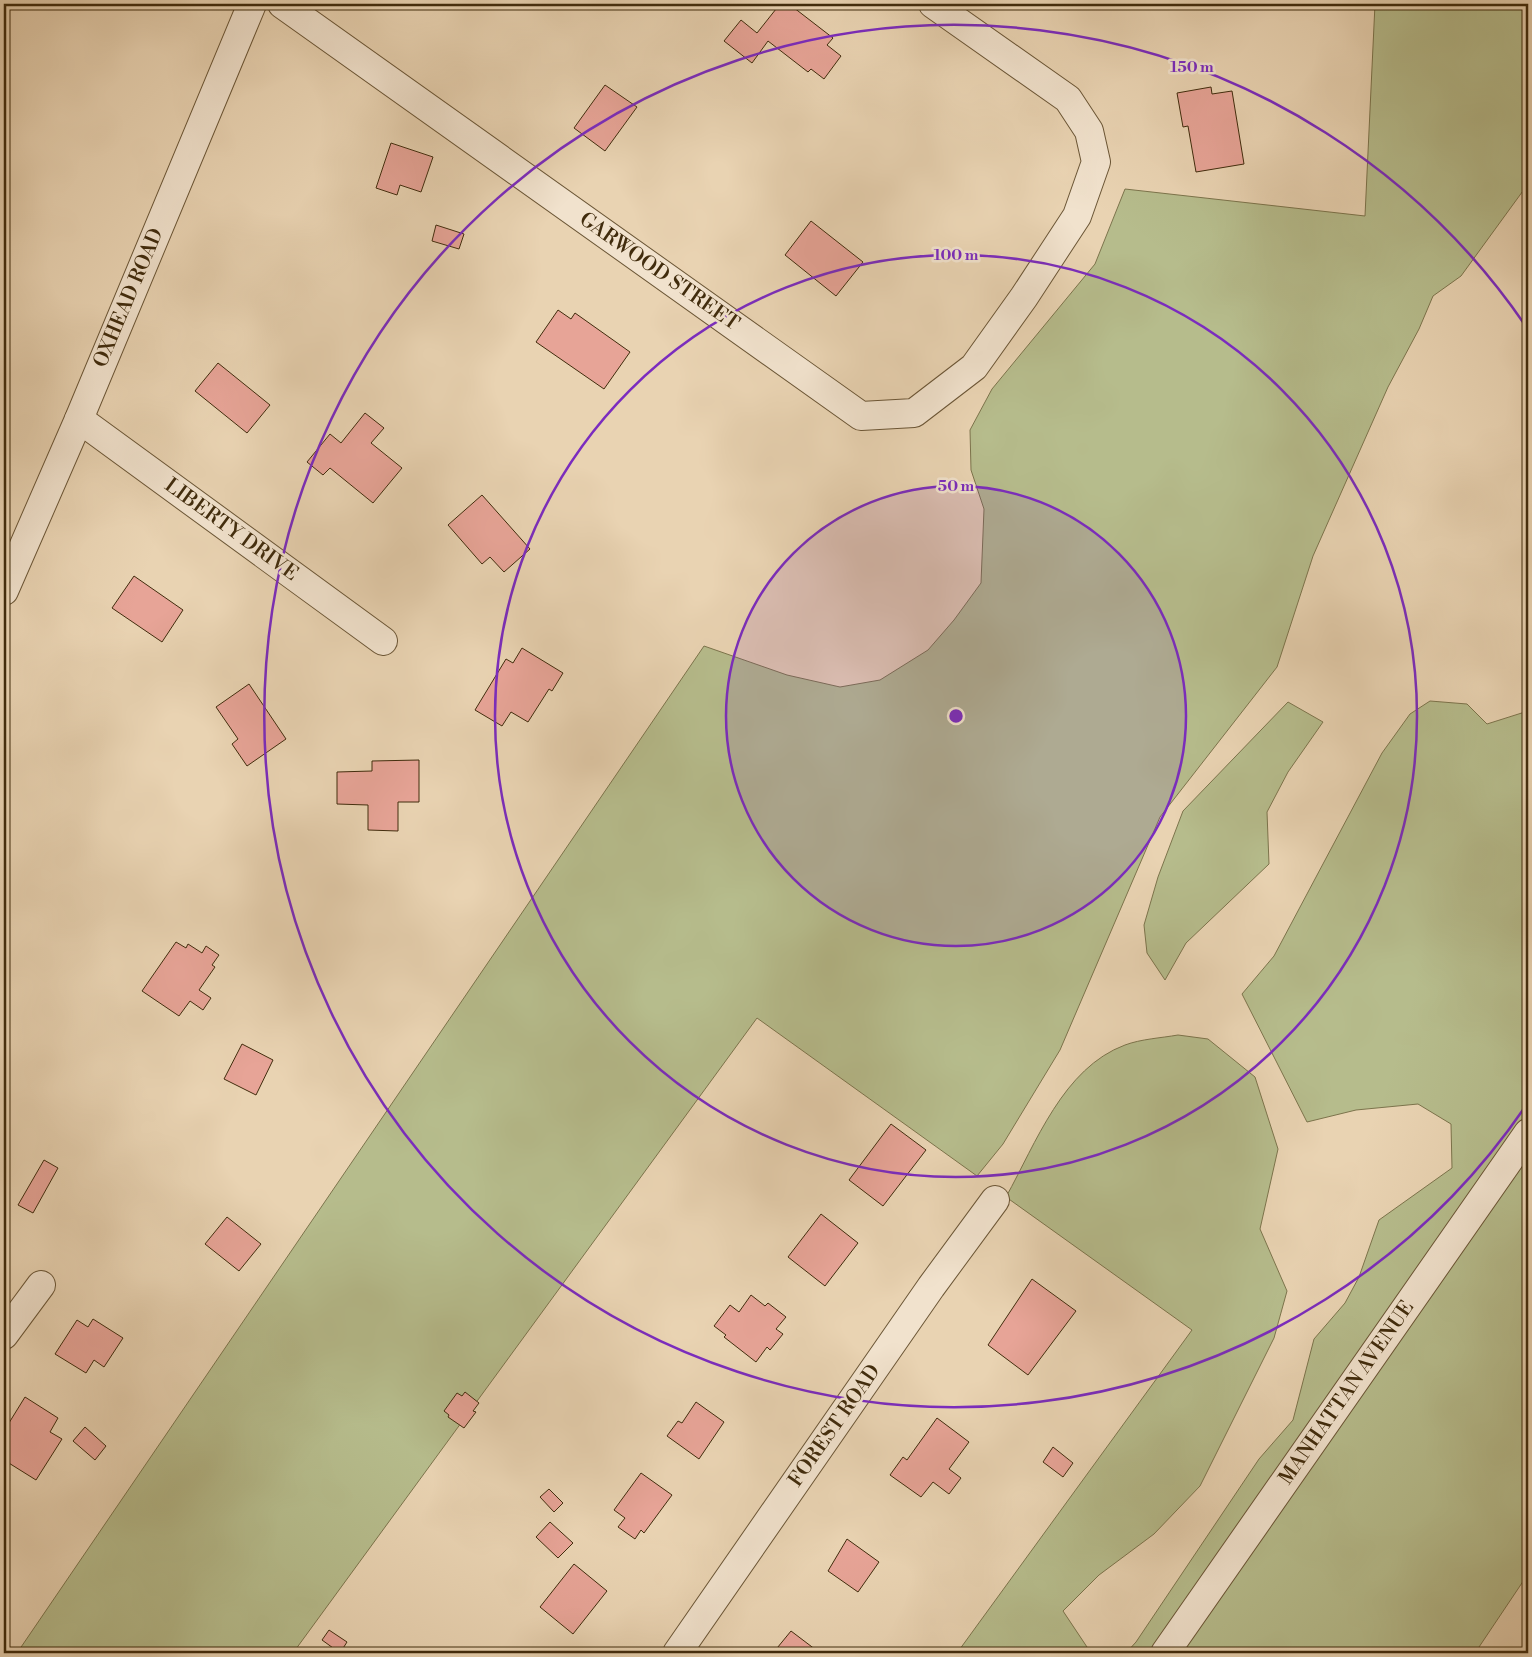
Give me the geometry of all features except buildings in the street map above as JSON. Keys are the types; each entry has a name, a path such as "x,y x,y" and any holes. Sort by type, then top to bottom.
{"street":[{"name":"OXHEAD ROAD","path":"4,590 79,420 252,4"},
{"name":"GARWOOD STREET","path":"282,4 861,416 914,413 974,367 1024,297 1076,216 1096,162 1089,130 1068,99 933,4"},
{"name":"LIBERTY DRIVE","path":"79,420 383,641"},
{"name":"MANHATTAN AVENUE","path":"1165,1653 1528,1133"},
{"name":"FOREST ROAD","path":"677,1653 931,1287 995,1200"},
{"path":"4,1335 41,1285"}],"green space":[{"path":"1375,4 1528,4 1528,184 1461,276 1433,296 1419,329 1388,387 1313,556 1277,667 1160,817 1060,1050 1003,1144 977,1176 757,1018 293,1653 17,1653 704,646 787,675 840,687 880,680 928,650 954,620 981,583 984,509 971,470 970,430 992,389 1095,264 1125,189 1365,216"},
{"path":"1430,701 1467,704 1487,724 1528,711 1528,1574 1475,1653 1126,1653 1136,1642 1259,1459 1293,1420 1314,1339 1345,1303 1359,1277 1379,1220 1452,1168 1451,1124 1418,1104 1356,1110 1307,1122 1242,994 1274,956 1382,753 1410,714"},
{"path":"1288,702 1323,722 1288,772 1267,812 1269,864 1186,943 1165,980 1147,953 1144,925 1158,877 1183,811"},
{"path":"1178,1035 1208,1039 1255,1077 1278,1149 1260,1229 1287,1291 1274,1338 1200,1486 1154,1534 1099,1575 1063,1611 1091,1653 957,1653 1192,1330 1006,1197 1040,1131 1068,1089 1084,1071 1103,1056 1125,1045"}]}
